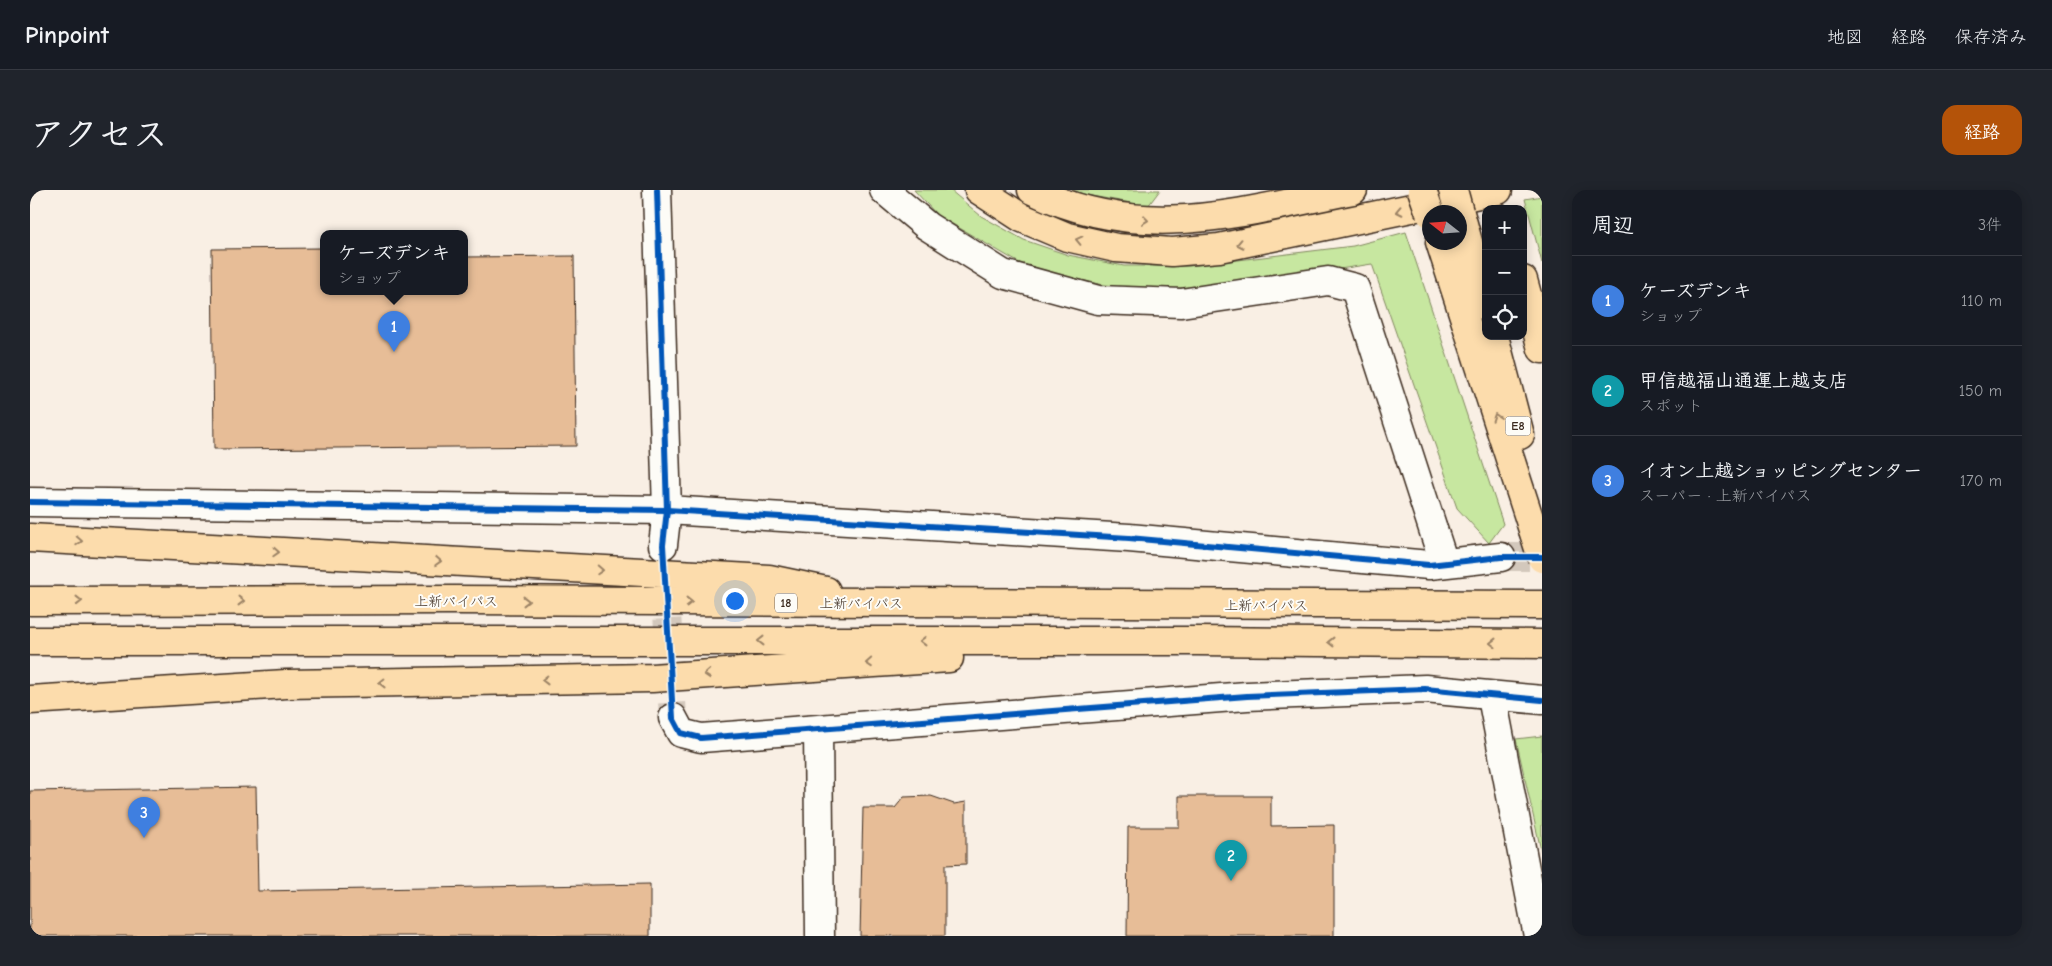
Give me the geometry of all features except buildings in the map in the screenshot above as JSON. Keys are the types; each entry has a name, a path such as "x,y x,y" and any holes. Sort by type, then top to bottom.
{"highway":[{"path":"979,190 1022,218 1067,237 1116,248 1172,252 1219,248 1498,190 1503,205"},
{"path":"1032,190 1060,204 1079,209 1108,216 1156,222 1212,218 1353,190"},
{"path":"1422,190 1427,205"},
{"path":"1453,190 1458,205"},
{"path":"1447,250 1462,269 1482,300"},
{"path":"1461,250 1462,269 1537,524 1542,558"},
{"path":"1527,295 1542,349"},
{"name":"E8","path":"1495,340 1537,524"},
{"path":"30,538 769,579 884,604"},
{"name":"上新バイパス","path":"30,601 455,600 884,604 1542,606"},
{"path":"30,641 1197,641 1542,644"},
{"path":"30,700 286,684 652,678 1197,641"}],"street":[{"path":"657,190 667,510 663,545"},
{"path":"884,190 927,226 1003,274 1098,300 1181,303 1328,281 1355,288 1444,563"},
{"path":"30,502 667,510 1129,538 1429,565 1501,557"},
{"path":"673,718 681,733 701,738 1247,696 1425,689 1492,697 1542,700"},
{"path":"1492,697 1538,936"},
{"path":"818,730 820,936"}],"green space":[{"path":"914,190 950,190 981,216 1024,240 1068,255 1124,266 1189,266 1353,246 1406,232 1503,524 1489,543 1457,508 1372,264 1268,280 1135,292 1028,268 937,215"},
{"path":"1073,190 1160,190 1148,206 1086,195"},
{"path":"1542,196 1542,263 1527,205 1525,199"},
{"path":"1542,736 1542,855 1516,739"}],"tunnel":[{"path":"1501,557 1542,557"},
{"path":"665,577 673,718"}],"cycle path":[{"path":"657,190 667,510 663,545 673,718 681,733 701,738 1247,696 1425,689 1542,700"},
{"path":"30,502 667,510 1129,538 1429,565 1501,557 1542,557"}],"place":[{"name":"ケーズデンキ","path":"394,352"},
{"name":"イオン上越ショッピングセンター","path":"144,838"},
{"name":"甲信越福山通運上越支店","path":"1231,881"}]}
